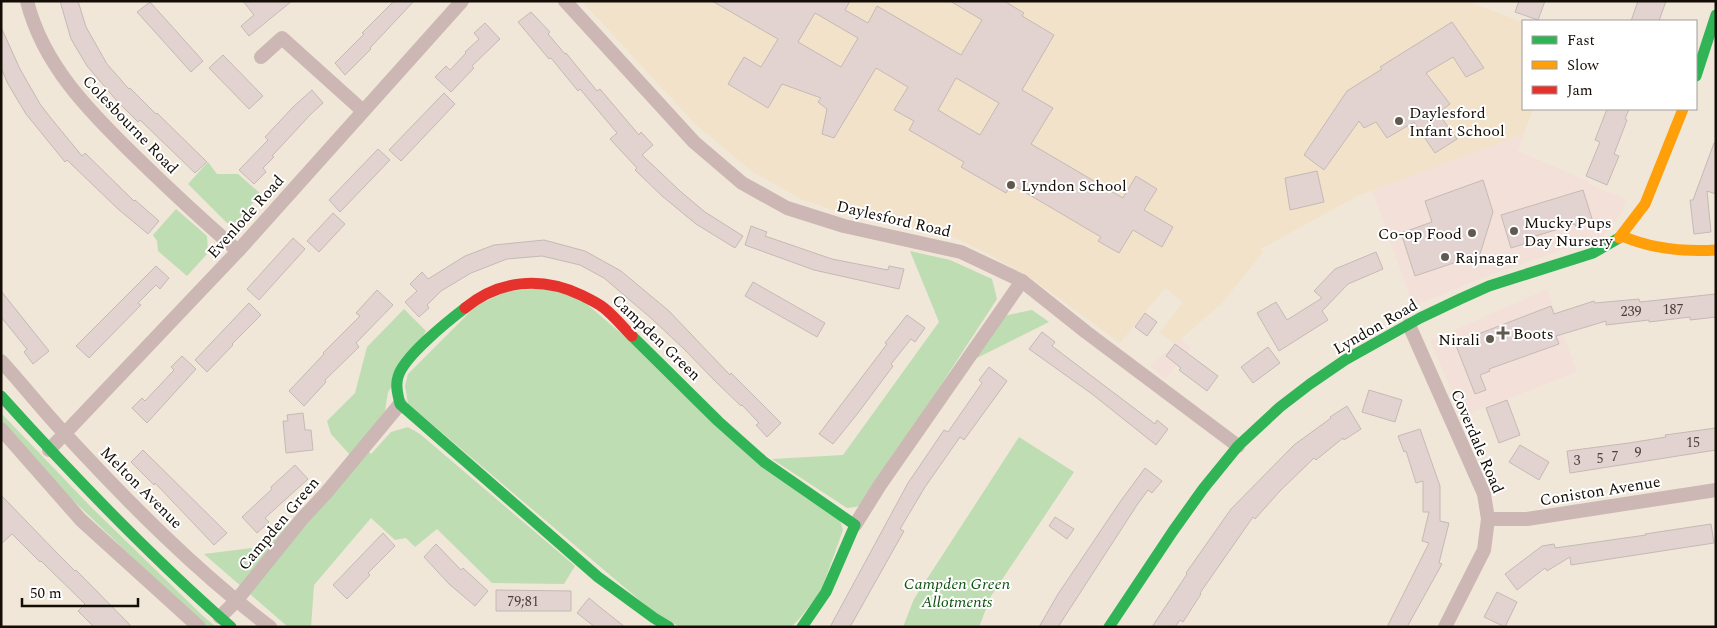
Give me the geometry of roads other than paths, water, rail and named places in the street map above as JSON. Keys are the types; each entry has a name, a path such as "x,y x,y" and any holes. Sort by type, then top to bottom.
{"street":[{"name":"Colesbourne Road","path":"27,1 42,42 64,81 94,115 162,182 238,251"},
{"name":"Evenlode Road","path":"49,450 238,251 462,1"},
{"name":"Daylesford Road","path":"565,1 694,142 742,183 787,208 844,226 961,252 1022,281 1238,446"},
{"path":"1697,73 1716,15"},
{"path":"261,57 282,38 363,111"},
{"name":"Lyndon Road","path":"1109,627 1173,531 1203,489 1238,446 1280,407 1310,384 1346,360 1460,298 1489,286 1593,253 1622,236 1645,204 1683,110"},
{"path":"1622,236 1635,242 1687,252 1716,250"},
{"path":"802,627 826,592 855,525 880,485 1022,281"},
{"name":"Campden Green","path":"220,617 236,601 301,520 400,404 395,389 400,370 422,345 477,298 499,288 524,282 551,284 588,298 604,308 718,421 764,462 855,525"},
{"name":"Coverdale Road","path":"1409,325 1484,494 1488,519 1484,550 1445,627"},
{"name":"Melton Avenue","path":"1,361 64,434 137,510 236,601 270,627"},
{"path":"1,396 49,450 145,550 231,627"},
{"path":"400,404 598,577 669,627"},
{"path":"1,429 81,520 199,627"},
{"name":"Coniston Avenue","path":"1488,519 1527,519 1716,490"}],"place":[{"name":"Daylesford Infant School","path":"1399,121"},
{"name":"Lyndon School","path":"1011,185"},
{"name":"Mucky Pups Day Nursery","path":"1514,231"},
{"name":"Co-op Food","path":"1472,233"},
{"name":"Rajnagar","path":"1445,257"},
{"name":"Boots","path":"1503,333"},
{"name":"Nirali","path":"1490,339"}],"park label":[{"name":"Campden Green Allotments","path":"957,592"}]}
